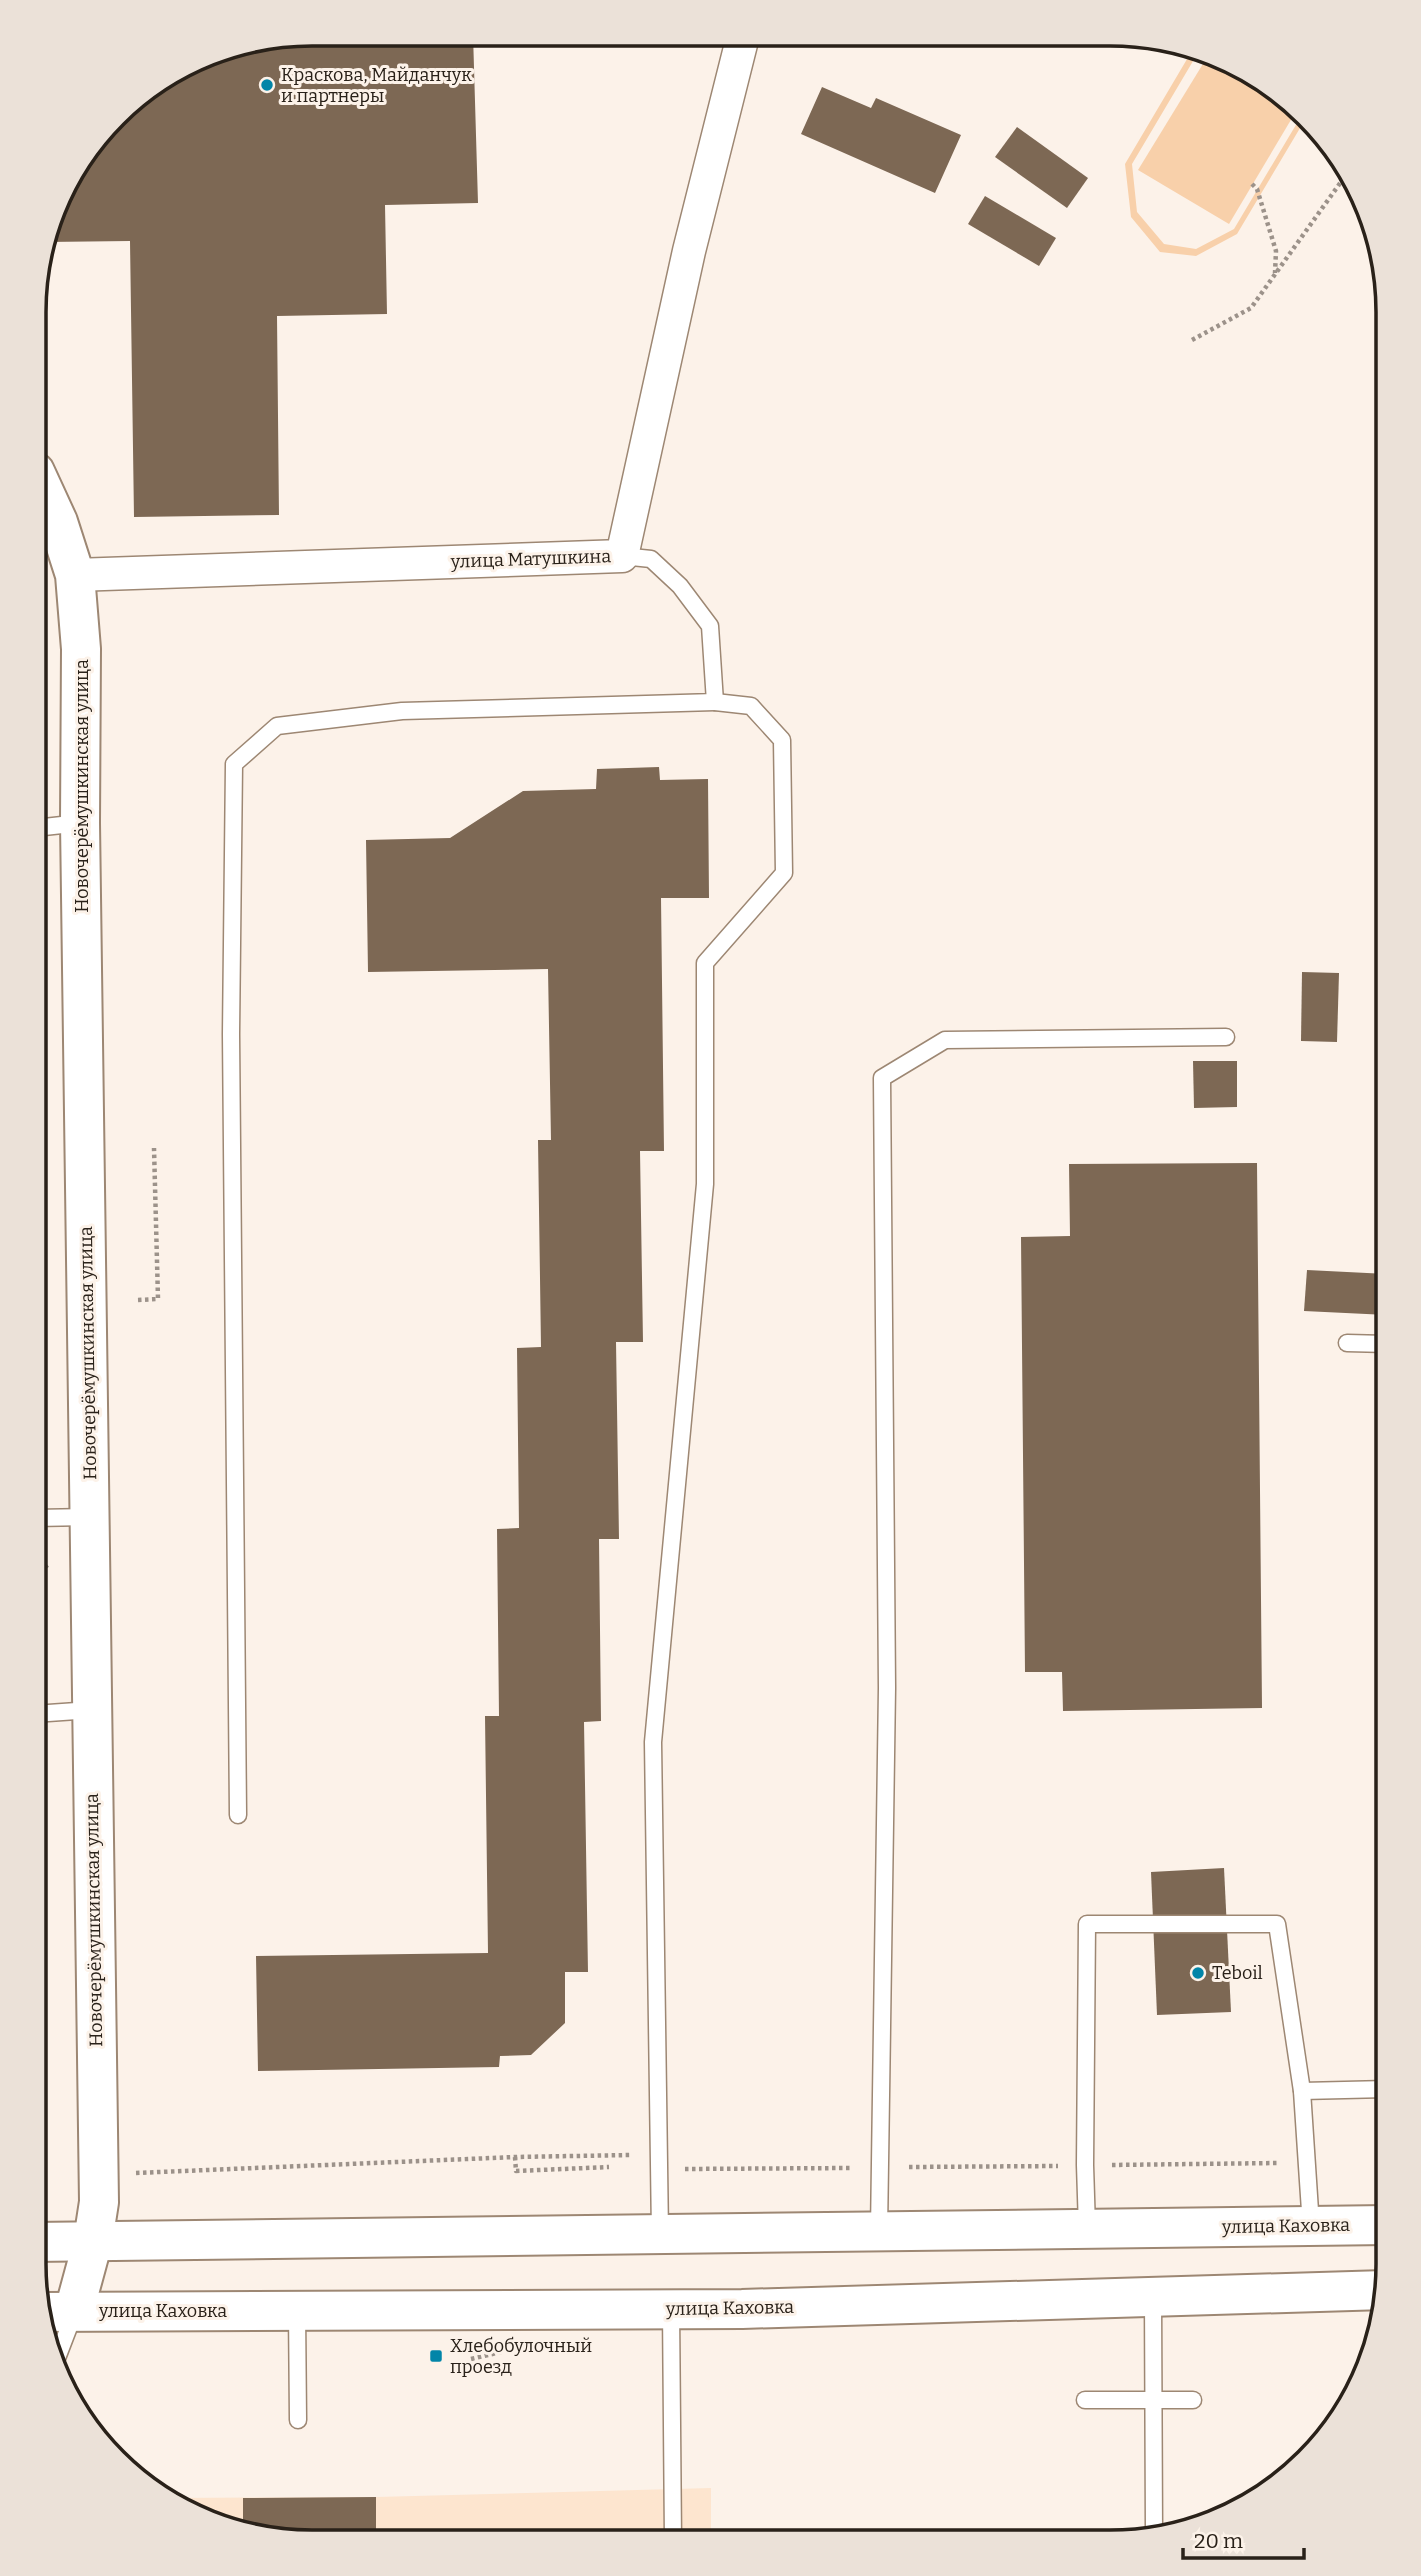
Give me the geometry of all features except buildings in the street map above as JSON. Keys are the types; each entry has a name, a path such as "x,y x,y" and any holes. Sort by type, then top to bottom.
{"main road":[{"name":"Новочерёмушкинская улица","path":"46,496 58,522 75,575 81,649 80,824 99,2202 93,2241 58,2312"},
{"name":"улица Каховка","path":"46,2242 1376,2225"},
{"name":"улица Каховка","path":"58,2312 671,2309 1374,2290"}],"street":[{"name":"улица Матушкина","path":"75,575 622,556 690,251 741,46"}],"lane":[{"path":"622,556 651,559 680,586 710,626 715,702"},
{"path":"238,1815 231,1034 234,764 277,726 402,711 715,702 751,706 782,740 784,873 705,964 705,1184 653,1742 660,2234"},
{"path":"46,827 80,824"},
{"path":"879,2231 887,1688 881,1078 945,1040 1226,1037"},
{"path":"1347,1343 1376,1344"},
{"path":"46,1518 89,1517"},
{"path":"46,1713 91,1710"},
{"path":"1087,2229 1087,1924 1277,1924 1302,2091 1311,2226"},
{"path":"1302,2091 1376,2089"},
{"path":"1153,2297 1154,2526"},
{"path":"671,2309 673,2530"},
{"path":"297,2310 298,2420"},
{"path":"56,2337 58,2312"},
{"path":"1085,2400 1193,2400"}],"path":[{"path":"1192,340 1251,308 1341,181"},
{"path":"1252,184 1257,189 1276,251 1275,274"},
{"path":"138,1300 158,1299 154,1148"},
{"path":"46,1566 54,1560"},
{"path":"98,2175 515,2157 658,2154 686,2169 1307,2162"},
{"path":"515,2157 516,2171 610,2167"}],"shaded area":[{"path":"1188,58 1194,60 1132,164 1137,212 1164,244 1196,249 1234,229 1297,122 1301,126 1237,234 1196,256 1160,252 1131,217 1125,164"},
{"path":"1203,63 1257,90 1292,118 1229,224 1138,170"},
{"path":"711,2488 711,2530 294,2530 243,2521 184,2498 376,2497"}],"place":[{"name":"Краскова, Майданчук и партнеры","path":"267,85"},
{"name":"Teboil","path":"1198,1973"},
{"name":"Хлебобулочный проезд","path":"436,2356"}]}
